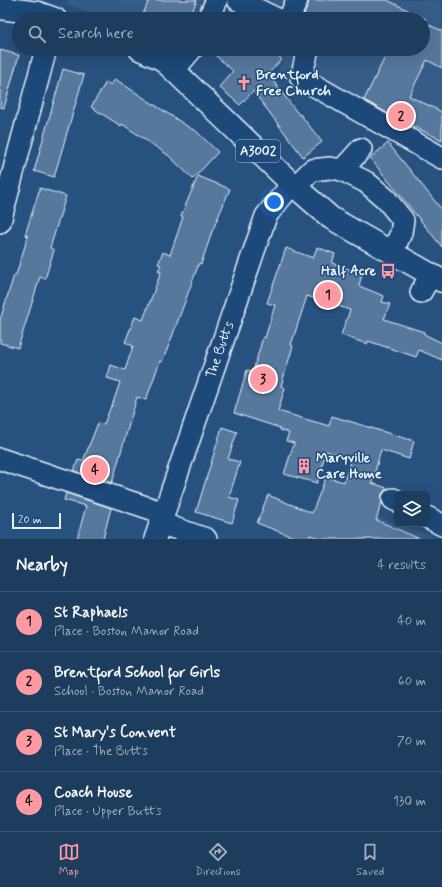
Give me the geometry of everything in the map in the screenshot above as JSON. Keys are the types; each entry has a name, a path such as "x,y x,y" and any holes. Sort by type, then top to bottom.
{"main road":[{"path":"0,8 30,12"},
{"name":"A3002","path":"157,56 162,58 294,185 331,218 387,250 431,283"}],"street":[{"path":"211,12 217,0"},
{"path":"238,0 263,12"},
{"path":"292,12 297,0"},
{"path":"0,222 44,56"},
{"path":"174,70 186,56"},
{"path":"306,56 301,78 442,158"},
{"path":"361,149 342,170 371,186 386,199 402,220 401,233 387,250"},
{"name":"The Butts","path":"160,525 266,216 294,185 312,170 330,168 342,170"},
{"path":"0,459 160,525 206,539"},
{"path":"430,519 442,525"}],"shaded area":[{"path":"67,0 219,0 213,12 87,12 66,4"},
{"path":"219,0 437,0 442,3 442,158 276,75 285,56 430,56 430,12 243,12"},
{"path":"346,505 394,522 394,527 407,527 426,534 434,539 331,539"}],"building":[{"path":"149,0 197,0 192,12 144,12"},
{"path":"309,0 387,0 412,12 305,12"},
{"path":"430,25 442,31 442,68 427,60 409,96 442,112 442,140 398,119 364,100 386,56 430,56"},
{"path":"0,50 12,53 12,56 19,56 4,108 0,107"},
{"path":"216,56 278,56 282,59 268,74 299,115 300,114 322,142 303,157 253,91 240,105 219,87 233,71"},
{"path":"63,69 84,75 54,177 34,171"},
{"path":"115,79 193,130 194,129 218,152 193,179 168,155 122,124 121,126 91,107 106,82 111,85"},
{"path":"388,143 442,210 442,247 370,158"},
{"path":"198,176 230,189 211,234 201,264 199,263 172,337 162,362 160,361 146,400 137,397 112,483 74,471 78,460 83,461 98,423 104,424 112,406 120,382 107,378 111,365 125,370 133,346 125,342 135,317 143,320 161,272 158,271 161,265 158,264 163,252 170,255 183,217 181,216"},
{"path":"40,188 66,196 50,248 54,250 45,279 40,277 18,348 0,343 0,320 28,236 25,235"},
{"path":"317,247 335,254 332,263 362,274 359,286 384,296 382,302 390,304 384,319 424,332 424,334 442,343 442,360 419,350 416,357 368,341 367,344 341,335 350,310 307,296 291,345 293,346 281,386 285,388 278,411 329,426 332,416 414,441 409,459 381,450 372,483 387,488 382,494 382,502 376,520 420,539 321,539 310,535 308,539 298,539 257,523 268,495 312,513 326,477 344,482 351,458 326,451 317,483 284,474 294,443 286,441 289,433 280,430 280,428 234,413 247,370 253,371 263,337 265,338 275,305 267,303 286,248 313,258"},
{"path":"222,427 237,432 228,459 240,462 229,497 239,500 232,523 196,512"},
{"path":"66,493 111,508 103,539 77,539 86,506 64,500"}],"place":[{"name":"Brentford Free Church","path":"244,83"},
{"name":"Brentford School for Girls","path":"401,116"},
{"name":"Half Acre","path":"388,271"},
{"name":"St Raphaels","path":"328,295"},
{"name":"St Mary's Convent","path":"263,379"},
{"name":"Maryville Care Home","path":"304,466"},
{"name":"Coach House","path":"95,470"}]}
